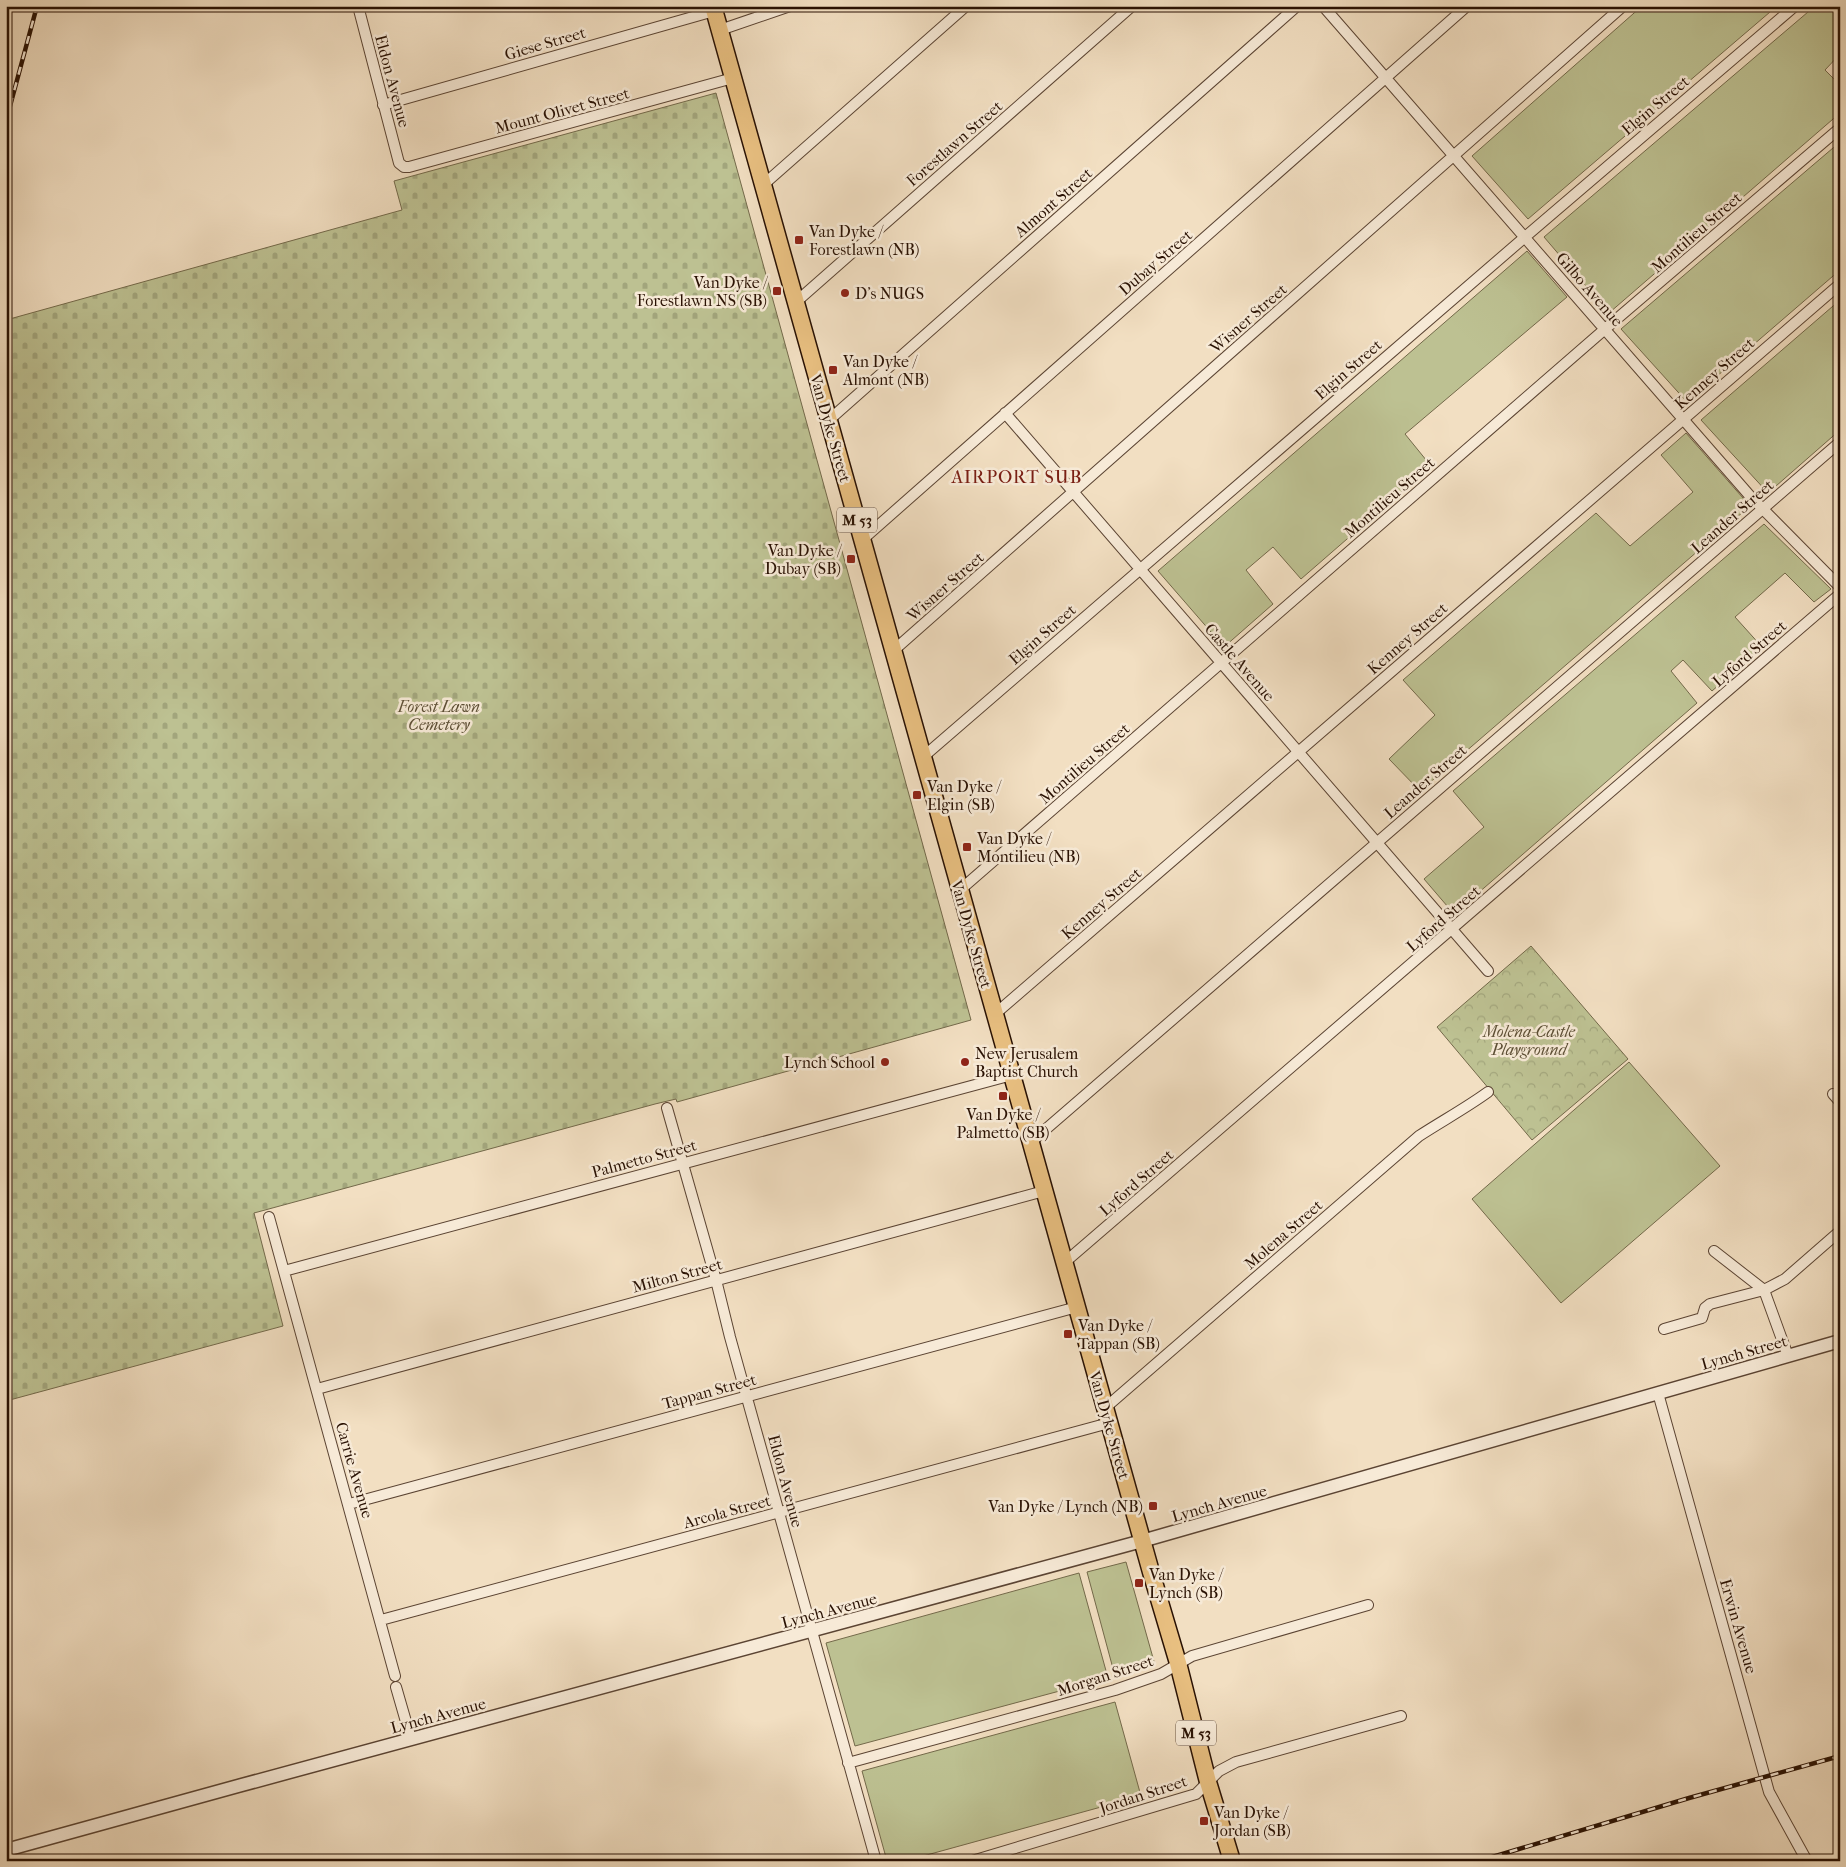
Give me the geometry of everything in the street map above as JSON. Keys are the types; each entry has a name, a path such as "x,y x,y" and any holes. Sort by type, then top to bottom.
{"main road":[{"name":"Van Dyke Street","path":"714,9 1076,1307 1178,1663 1208,1782 1232,1861"}],"street":[{"name":"Eldon Avenue","path":"358,6 399,163"},
{"path":"720,30 790,6"},
{"path":"763,184 966,6"},
{"name":"Forestlawn Street","path":"796,302 1132,6"},
{"name":"Almont Street","path":"829,420 1297,6"},
{"name":"Gilbo Avenue","path":"1323,6 1763,509 1840,587"},
{"name":"Dubay Street","path":"862,540 1466,6"},
{"name":"Wisner Street","path":"894,651 1623,6"},
{"name":"Elgin Street","path":"923,757 1525,236 1795,6"},
{"name":"Giese Street","path":"383,105 714,9"},
{"name":"Mount Olivet Street","path":"399,163 404,167 409,167 733,78"},
{"name":"Montilieu Street","path":"960,890 1605,329 1840,128"},
{"name":"Kenney Street","path":"995,1014 1840,284"},
{"name":"Castle Avenue","path":"1005,413 1488,971"},
{"name":"Leander Street","path":"1030,1142 1840,442"},
{"name":"Lyford Street","path":"1064,1263 1840,594"},
{"name":"Palmetto Street","path":"284,1271 1012,1075"},
{"name":"Molena Street","path":"1107,1415 1419,1136 1470,1106 1488,1092"},
{"name":"Eldon Avenue","path":"667,1108 876,1861"},
{"name":"Milton Street","path":"317,1389 1044,1191"},
{"name":"Carrie Avenue","path":"269,1217 381,1620 411,1739"},
{"path":"1664,1330 1702,1318 1705,1308 1710,1304 1764,1290 1785,1279 1840,1231"},
{"path":"1714,1251 1764,1290 1788,1356"},
{"name":"Tappan Street","path":"349,1504 1076,1307"},
{"name":"Lynch Street","path":"1658,1393 1840,1341"},
{"name":"Lynch Avenue","path":"6,1850 1142,1541 1658,1393"},
{"name":"Erwin Avenue","path":"1658,1393 1769,1792 1807,1861"},
{"name":"Arcola Street","path":"381,1620 779,1512 1107,1415"},
{"name":"Morgan Street","path":"848,1763 1115,1690 1161,1674 1192,1656 1368,1605"},
{"name":"Jordan Street","path":"972,1861 1196,1794 1224,1767 1236,1762 1401,1716"}],"green space":[{"path":"1642,6 1777,6 1528,219 1472,156"},
{"path":"1815,6 1832,6 1840,13 1840,54 1825,70 1840,85 1840,113 1609,313 1544,237"},
{"name":"Forest Lawn Cemetery","path":"716,93 971,1020 677,1102 676,1099 655,1104 254,1213 283,1326 6,1401 6,320 402,210 394,181"},
{"path":"1840,142 1840,270 1687,402 1621,329"},
{"path":"1527,251 1567,297 1405,434 1431,466 1301,579 1273,547 1246,570 1273,604 1224,647 1158,571"},
{"path":"1840,300 1840,430 1768,493 1701,420"},
{"path":"1686,433 1750,506 1420,791 1389,759 1435,715 1403,680 1596,513 1630,546 1693,492 1661,455"},
{"path":"1764,524 1831,589 1814,602 1785,573 1735,617 1762,647 1712,691 1683,660 1671,671 1697,703 1454,914 1424,879 1484,827 1453,791"},
{"name":"Molena-Castle Playground","path":"1531,946 1628,1059 1532,1140 1437,1027"},
{"path":"1629,1062 1720,1166 1561,1303 1472,1199"},
{"path":"1126,1562 1155,1665 1115,1676 1087,1572"},
{"path":"1079,1573 1108,1678 855,1746 826,1643"},
{"path":"1115,1702 1141,1796 905,1861 887,1861 862,1771"}],"railway":[{"path":"6,121 37,6"},
{"path":"1479,1861 1689,1798 1840,1756"}],"place":[{"name":"Van Dyke / Forestlawn (NB)","path":"799,240"},
{"name":"Van Dyke / Forestlawn NS (SB)","path":"777,291"},
{"name":"D's NUGS","path":"845,293"},
{"name":"Van Dyke / Almont (NB)","path":"833,370"},
{"name":"Van Dyke / Dubay (SB)","path":"851,559"},
{"name":"Van Dyke / Elgin (SB)","path":"917,795"},
{"name":"Van Dyke / Montilieu (NB)","path":"967,847"},
{"name":"Lynch School","path":"885,1062"},
{"name":"New Jerusalem Baptist Church","path":"965,1062"},
{"name":"Van Dyke / Palmetto (SB)","path":"1003,1096"},
{"name":"Van Dyke / Tappan (SB)","path":"1068,1334"},
{"name":"Van Dyke / Lynch (NB)","path":"1153,1506"},
{"name":"Van Dyke / Lynch (SB)","path":"1139,1583"},
{"name":"Van Dyke / Jordan (SB)","path":"1204,1821"}],"district":[{"name":"AIRPORT SUB","path":"1017,477"}]}
